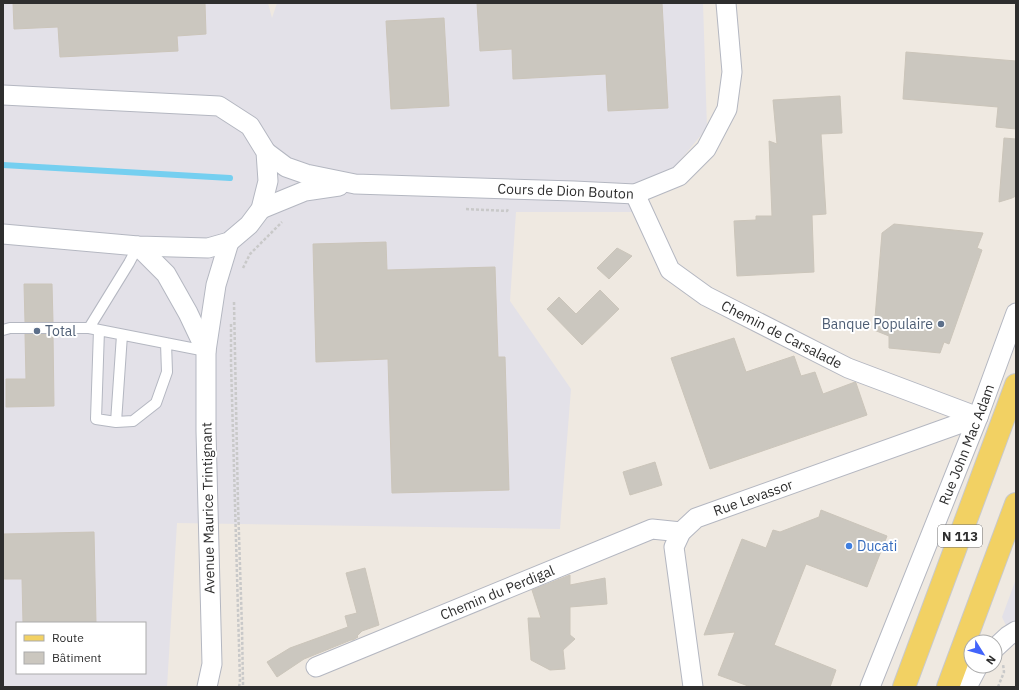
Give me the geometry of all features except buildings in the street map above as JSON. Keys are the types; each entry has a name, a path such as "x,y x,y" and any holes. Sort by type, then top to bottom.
{"main road":[{"name":"N 113","path":"904,687 1016,384"},
{"name":"N 113","path":"948,687 1016,504"}],"street":[{"name":"Cours de Dion Bouton","path":"261,210 304,191 355,184 635,194 679,176 706,149 727,109 732,72 726,3"},
{"path":"3,234 138,246 208,248 229,242 249,225 261,210 268,181 266,152 250,126 219,106 4,94"},
{"name":"Cours de Dion Bouton","path":"266,152 286,167 306,174 355,184"},
{"name":"Chemin de Carsalade","path":"635,194 670,270 706,296 848,368 978,418"},
{"name":"Avenue Maurice Trintignant","path":"207,687 212,664 206,431 206,351 216,285 229,242"},
{"name":"Avenue Maurice Trintignant","path":"138,246 166,274 206,351"},
{"name":"Rue John Mac Adam","path":"870,687 978,418 1016,313"},
{"name":"Rue Levassor","path":"693,687 674,547 681,532 696,518 978,418"},
{"name":"Chemin du Perdigal","path":"316,667 652,529 681,532"},
{"path":"1003,641 1016,631"},
{"name":"Avenue Maurice Trintignant","path":"212,664 219,687"},
{"path":"967,687 974,674"}],"lane":[{"path":"138,246 94,329 96,419 116,422 133,421 156,403 167,372 166,343"},
{"path":"6,326 94,329 206,351"},
{"path":"116,422 122,334"}],"path":[{"path":"460,208 507,211 516,189"},
{"path":"242,270 250,254 286,218"},
{"path":"234,301 243,687"}],"shaded area":[{"path":"3,3 268,3 272,18 277,3 703,3 707,128 637,212 516,212 510,301 571,389 560,529 177,523 167,687 3,687"},
{"path":"1016,579 1016,647 1002,617"}],"waterway":[{"path":"3,165 230,178"}],"place":[{"name":"Banque Populaire","path":"941,324"},
{"name":"Total","path":"37,331"},
{"name":"Ducati","path":"849,546"}]}
